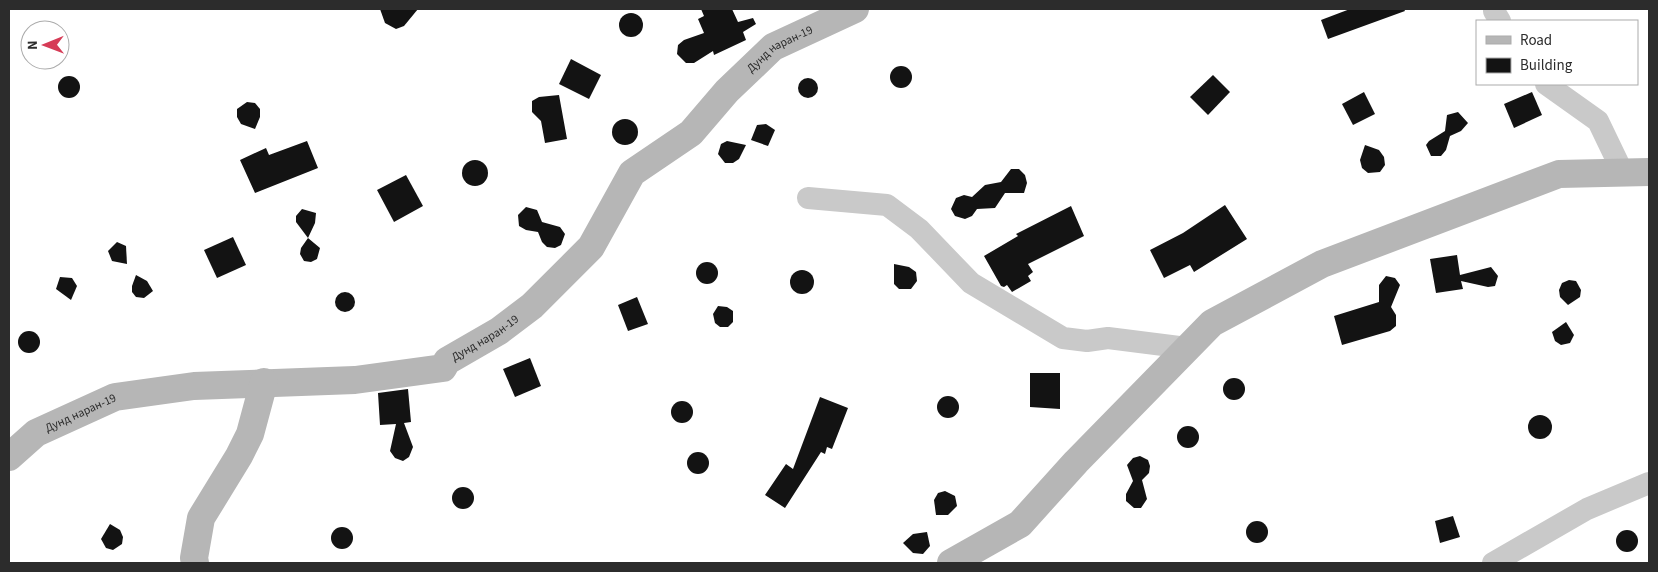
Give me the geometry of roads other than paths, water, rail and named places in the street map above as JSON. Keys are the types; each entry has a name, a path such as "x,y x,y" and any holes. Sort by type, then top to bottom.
{"street":[{"name":"Дунд наран-19","path":"9,457 36,433 115,397 194,386 355,380 443,368 447,361 499,331 532,306 591,247 632,173 692,132 727,91 773,47 855,9"},
{"path":"1547,85 1598,121 1622,173"},
{"path":"951,563 1020,524 1076,462 1212,323 1322,264 1559,174 1649,172"},
{"path":"808,198 888,205 919,228 971,283 1063,338 1087,341 1108,338 1187,348"},
{"path":"195,563 194,558 201,518 239,456 250,434 264,382"},
{"path":"1493,563 1587,509 1649,483"}]}
